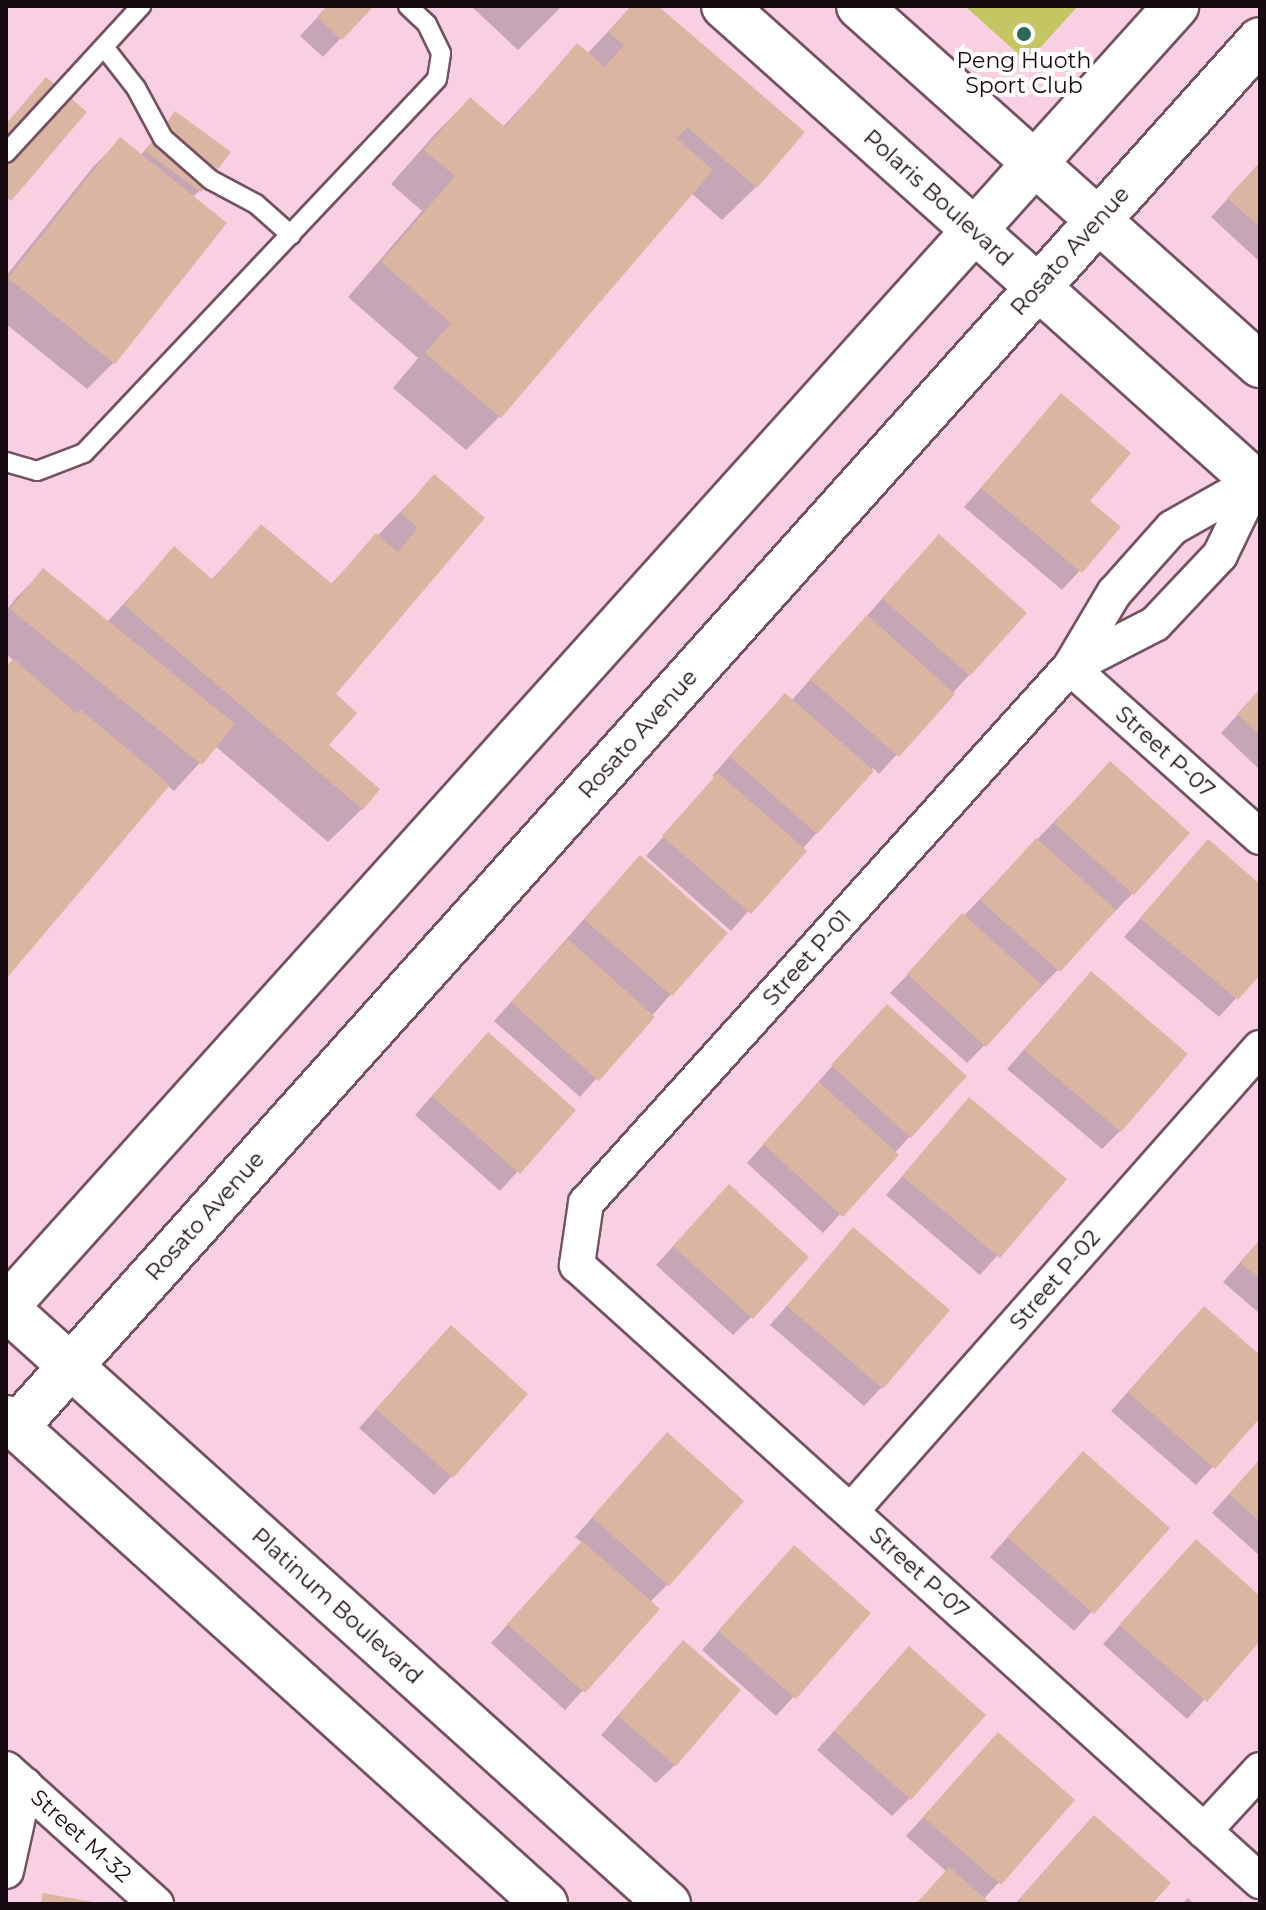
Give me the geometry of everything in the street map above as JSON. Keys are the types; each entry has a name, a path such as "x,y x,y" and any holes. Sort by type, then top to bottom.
{"street":[{"name":"Polaris Boulevard","path":"724,6 1258,481"},
{"path":"859,6 1260,365"},
{"path":"6,1307 1176,6"},
{"name":"Rosato Avenue","path":"11,1423 71,1366 1260,40"},
{"path":"1070,667 1114,593 1172,528 1258,481"},
{"path":"1070,667 1155,624 1220,555 1258,481"},
{"name":"Street P-07","path":"1070,667 1260,837"},
{"name":"Street P-01","path":"577,1265 586,1203 1070,667"},
{"name":"Street P-02","path":"851,1511 1260,1048"},
{"name":"Street P-07","path":"577,1265 1260,1881"},
{"name":"Platinum Boulevard","path":"6,1307 657,1900"},
{"path":"11,1423 545,1904"},
{"path":"1204,1831 1260,1770"},
{"path":"6,1871 15,1777"},
{"name":"Street M-32","path":"15,1777 156,1904"}],"lane":[{"path":"6,153 141,6"},
{"path":"6,462 37,471 84,453 437,79 441,53 427,24 408,6"},
{"path":"104,47 136,88 163,138 211,180 256,204 291,235"}],"shaded area":[{"name":"Peng Huoth Sport Club","path":"965,6 1078,6 1027,62"}],"building":[{"path":"327,6 374,6 342,40 317,17"},
{"path":"631,6 658,6 805,132 757,188 687,127 677,139 713,170 501,418 425,353 451,323 381,262 455,176 424,150 470,97 505,127 577,43 605,67 624,45 608,32"},
{"path":"46,77 87,112 11,201 6,197 6,124"},
{"path":"175,111 231,152 201,192 145,151"},
{"path":"120,137 227,223 115,364 8,278"},
{"path":"1260,162 1260,227 1227,198"},
{"path":"1061,393 1131,453 1090,501 1121,527 1082,573 981,488"},
{"path":"434,474 485,518 336,694 357,713 329,745 380,789 363,810 124,605 174,546 213,580 261,524 332,584 376,533 398,552 418,528 401,513"},
{"path":"939,534 1027,613 970,676 882,598"},
{"path":"43,568 235,724 202,765 10,609"},
{"path":"867,615 955,694 899,757 810,679"},
{"path":"13,659 77,714 81,710 170,785 6,979 6,667"},
{"path":"1260,689 1260,735 1237,714"},
{"path":"785,693 874,771 817,834 729,756"},
{"path":"1110,761 1190,833 1134,895 1054,823"},
{"path":"718,773 807,851 751,914 662,836"},
{"path":"1036,838 1116,910 1060,972 980,900"},
{"path":"1208,839 1260,884 1260,975 1238,1000 1140,918"},
{"path":"640,855 728,933 672,996 584,919"},
{"path":"962,913 1042,985 986,1047 907,974"},
{"path":"568,939 655,1017 599,1081 511,1002"},
{"path":"1091,971 1188,1054 1121,1132 1024,1050"},
{"path":"887,1004 967,1076 911,1138 831,1065"},
{"path":"488,1032 576,1110 520,1174 432,1096"},
{"path":"819,1082 899,1155 843,1217 763,1144"},
{"path":"969,1097 1067,1179 1000,1258 902,1176"},
{"path":"729,1184 809,1257 753,1319 673,1246"},
{"path":"853,1227 950,1310 883,1389 787,1306"},
{"path":"1260,1240 1260,1280 1240,1262"},
{"path":"1204,1306 1260,1355 1260,1418 1215,1469 1128,1392"},
{"path":"451,1325 528,1394 453,1478 376,1409"},
{"path":"667,1432 744,1501 669,1586 592,1517"},
{"path":"1083,1451 1170,1528 1094,1614 1007,1537"},
{"path":"1260,1459 1260,1522 1229,1494"},
{"path":"1196,1539 1260,1596 1260,1641 1207,1702 1119,1625"},
{"path":"582,1541 660,1609 585,1693 507,1624"},
{"path":"794,1545 871,1613 796,1699 718,1631"},
{"path":"683,1640 741,1690 676,1766 618,1716"},
{"path":"909,1646 986,1715 911,1800 834,1731"},
{"path":"998,1732 1075,1800 1001,1885 923,1817"},
{"path":"1094,1815 1171,1883 1152,1904 1024,1904 1019,1900"},
{"path":"949,1867 991,1904 916,1904"},
{"path":"43,1893 93,1902 41,1904"}],"place":[{"name":"Peng Huoth Sport Club","path":"1024,34"}]}
